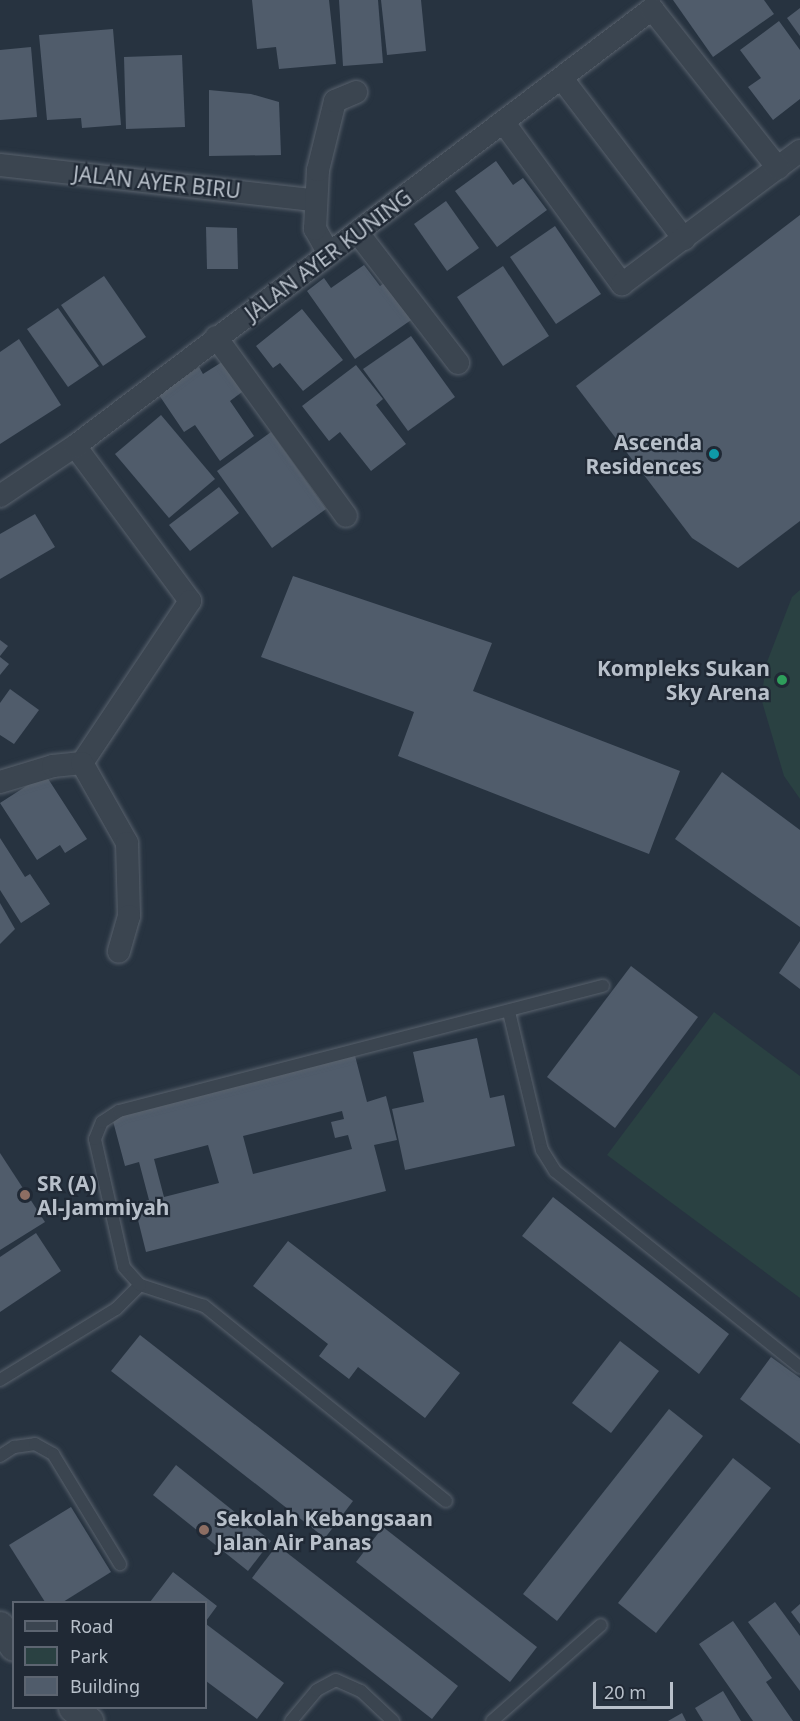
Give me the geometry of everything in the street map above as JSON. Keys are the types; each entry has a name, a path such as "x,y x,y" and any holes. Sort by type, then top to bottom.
{"street":[{"name":"JALAN AYER KUNING","path":"0,496 75,446 216,337 563,80 652,9 778,168"},
{"path":"563,80 684,239"},
{"path":"329,254 315,229 313,200 327,119 335,101 356,92"},
{"path":"504,123 622,285 800,152"},
{"name":"JALAN AYER BIRU","path":"0,165 313,200"},
{"path":"358,233 458,363"},
{"path":"216,337 346,516"},
{"path":"75,446 190,601 82,763"},
{"path":"0,782 53,766 82,763"},
{"path":"82,763 127,843 129,916 119,952"},
{"path":"0,1626 12,1644"},
{"path":"75,1709 89,1721"}],"lane":[{"path":"446,1501 204,1306 140,1285 124,1267 95,1139 102,1122 118,1111 603,986"},
{"path":"508,1012 542,1150 555,1171 800,1367"},
{"path":"0,1380 116,1309 140,1285"},
{"path":"0,1456 14,1447 35,1444 53,1454 120,1564"},
{"path":"492,1721 601,1626"},
{"path":"291,1721 317,1690 336,1680 361,1691 393,1721"}],"green space":[{"name":"Kompleks Sukan Sky Arena","path":"800,590 800,799 784,776 761,698 767,662 792,597"},
{"path":"714,1012 800,1076 800,1298 607,1155"}],"building":[{"path":"252,0 329,0 336,64 279,69 276,47 257,49"},
{"path":"339,0 378,0 383,63 343,66"},
{"path":"381,0 421,0 426,51 387,55"},
{"path":"673,0 764,0 774,14 713,57"},
{"path":"800,8 800,36 787,18"},
{"path":"779,21 800,50 800,99 773,120 748,87 761,78 740,50"},
{"path":"113,29 121,125 82,128 81,118 47,120 39,35"},
{"path":"31,47 37,117 0,120 0,50"},
{"path":"182,55 185,127 126,129 124,57"},
{"path":"209,90 251,94 279,102 281,155 209,156"},
{"path":"496,161 513,185 523,178 547,210 497,247 455,191"},
{"path":"446,201 479,248 447,271 414,224"},
{"name":"Ascenda Residences","path":"800,215 800,521 738,568 692,538 576,386"},
{"path":"555,226 601,294 556,324 510,257"},
{"path":"206,227 237,228 238,269 207,269"},
{"path":"364,265 380,286 387,281 414,318 355,359 307,291 324,278 331,288"},
{"path":"503,266 549,336 503,366 457,297"},
{"path":"104,276 146,337 103,366 61,305"},
{"path":"58,308 99,366 68,387 27,329"},
{"path":"302,309 343,360 303,391 280,363 273,368 256,346"},
{"path":"411,336 455,397 408,431 363,369"},
{"path":"19,339 61,405 0,444 0,352"},
{"path":"222,362 242,392 230,401 254,436 220,461 195,425 184,432 159,395 199,367 203,374"},
{"path":"356,365 383,399 376,405 406,444 371,471 340,432 329,441 302,406"},
{"path":"161,415 215,479 169,518 115,454"},
{"path":"271,432 326,509 272,548 217,471"},
{"path":"219,487 239,513 190,551 169,525"},
{"path":"35,514 55,547 0,579 0,534"},
{"path":"293,576 492,643 473,691 680,771 649,854 398,756 414,712 261,657"},
{"path":"0,640 8,646 0,656"},
{"path":"0,657 9,664 0,675"},
{"path":"10,689 39,710 14,744 0,735 0,703"},
{"path":"722,772 800,830 800,927 675,839"},
{"path":"45,774 87,839 65,853 60,845 37,860 0,803"},
{"path":"0,838 25,877 30,874 50,904 21,923 0,890"},
{"path":"0,903 15,929 0,944"},
{"path":"800,941 800,989 779,973"},
{"path":"631,966 698,1017 615,1128 547,1077"},
{"path":"477,1038 490,1098 504,1095 515,1146 405,1170 392,1109 424,1102 413,1052"},
{"path":"353,1048 367,1102 386,1096 397,1140 374,1145 386,1191 146,1252 134,1204 149,1200 139,1162 125,1166 110,1110","holes":["342,1111 344,1119 331,1122 335,1138 348,1135 352,1149 253,1174 243,1136","208,1145 219,1183 164,1197 154,1159"]},
{"path":"0,1153 45,1222 0,1250"},
{"path":"553,1197 729,1334 699,1374 522,1236"},
{"path":"36,1233 61,1271 0,1312 0,1257"},
{"path":"288,1241 460,1373 425,1418 358,1367 349,1379 319,1356 328,1344 253,1286"},
{"path":"140,1335 353,1501 325,1538 111,1371"},
{"path":"620,1341 659,1371 611,1433 572,1403"},
{"path":"771,1357 800,1378 800,1444 740,1399"},
{"path":"669,1409 703,1436 557,1621 523,1594"},
{"path":"733,1458 771,1488 656,1633 618,1603"},
{"path":"176,1465 271,1541 248,1571 153,1495"},
{"path":"71,1507 111,1572 65,1601 44,1601 9,1545"},
{"path":"383,1527 537,1647 510,1682 356,1562"},
{"path":"277,1545 458,1686 432,1719 252,1578"},
{"path":"173,1572 217,1606 207,1620 207,1601 151,1601"},
{"path":"775,1602 800,1636 800,1691 748,1622"},
{"path":"800,1604 800,1624 791,1612"},
{"path":"733,1621 772,1678 766,1682 793,1721 753,1721 699,1644"},
{"path":"207,1625 284,1683 257,1719 207,1682"},
{"path":"723,1691 741,1721 703,1721 695,1708"},
{"path":"682,1713 686,1721 668,1721"}],"place":[{"name":"Ascenda Residences","path":"714,454"},
{"name":"Kompleks Sukan Sky Arena","path":"782,680"},
{"name":"SR (A) Al-Jammiyah","path":"25,1195"},
{"name":"Sekolah Kebangsaan Jalan Air Panas","path":"204,1530"}]}
